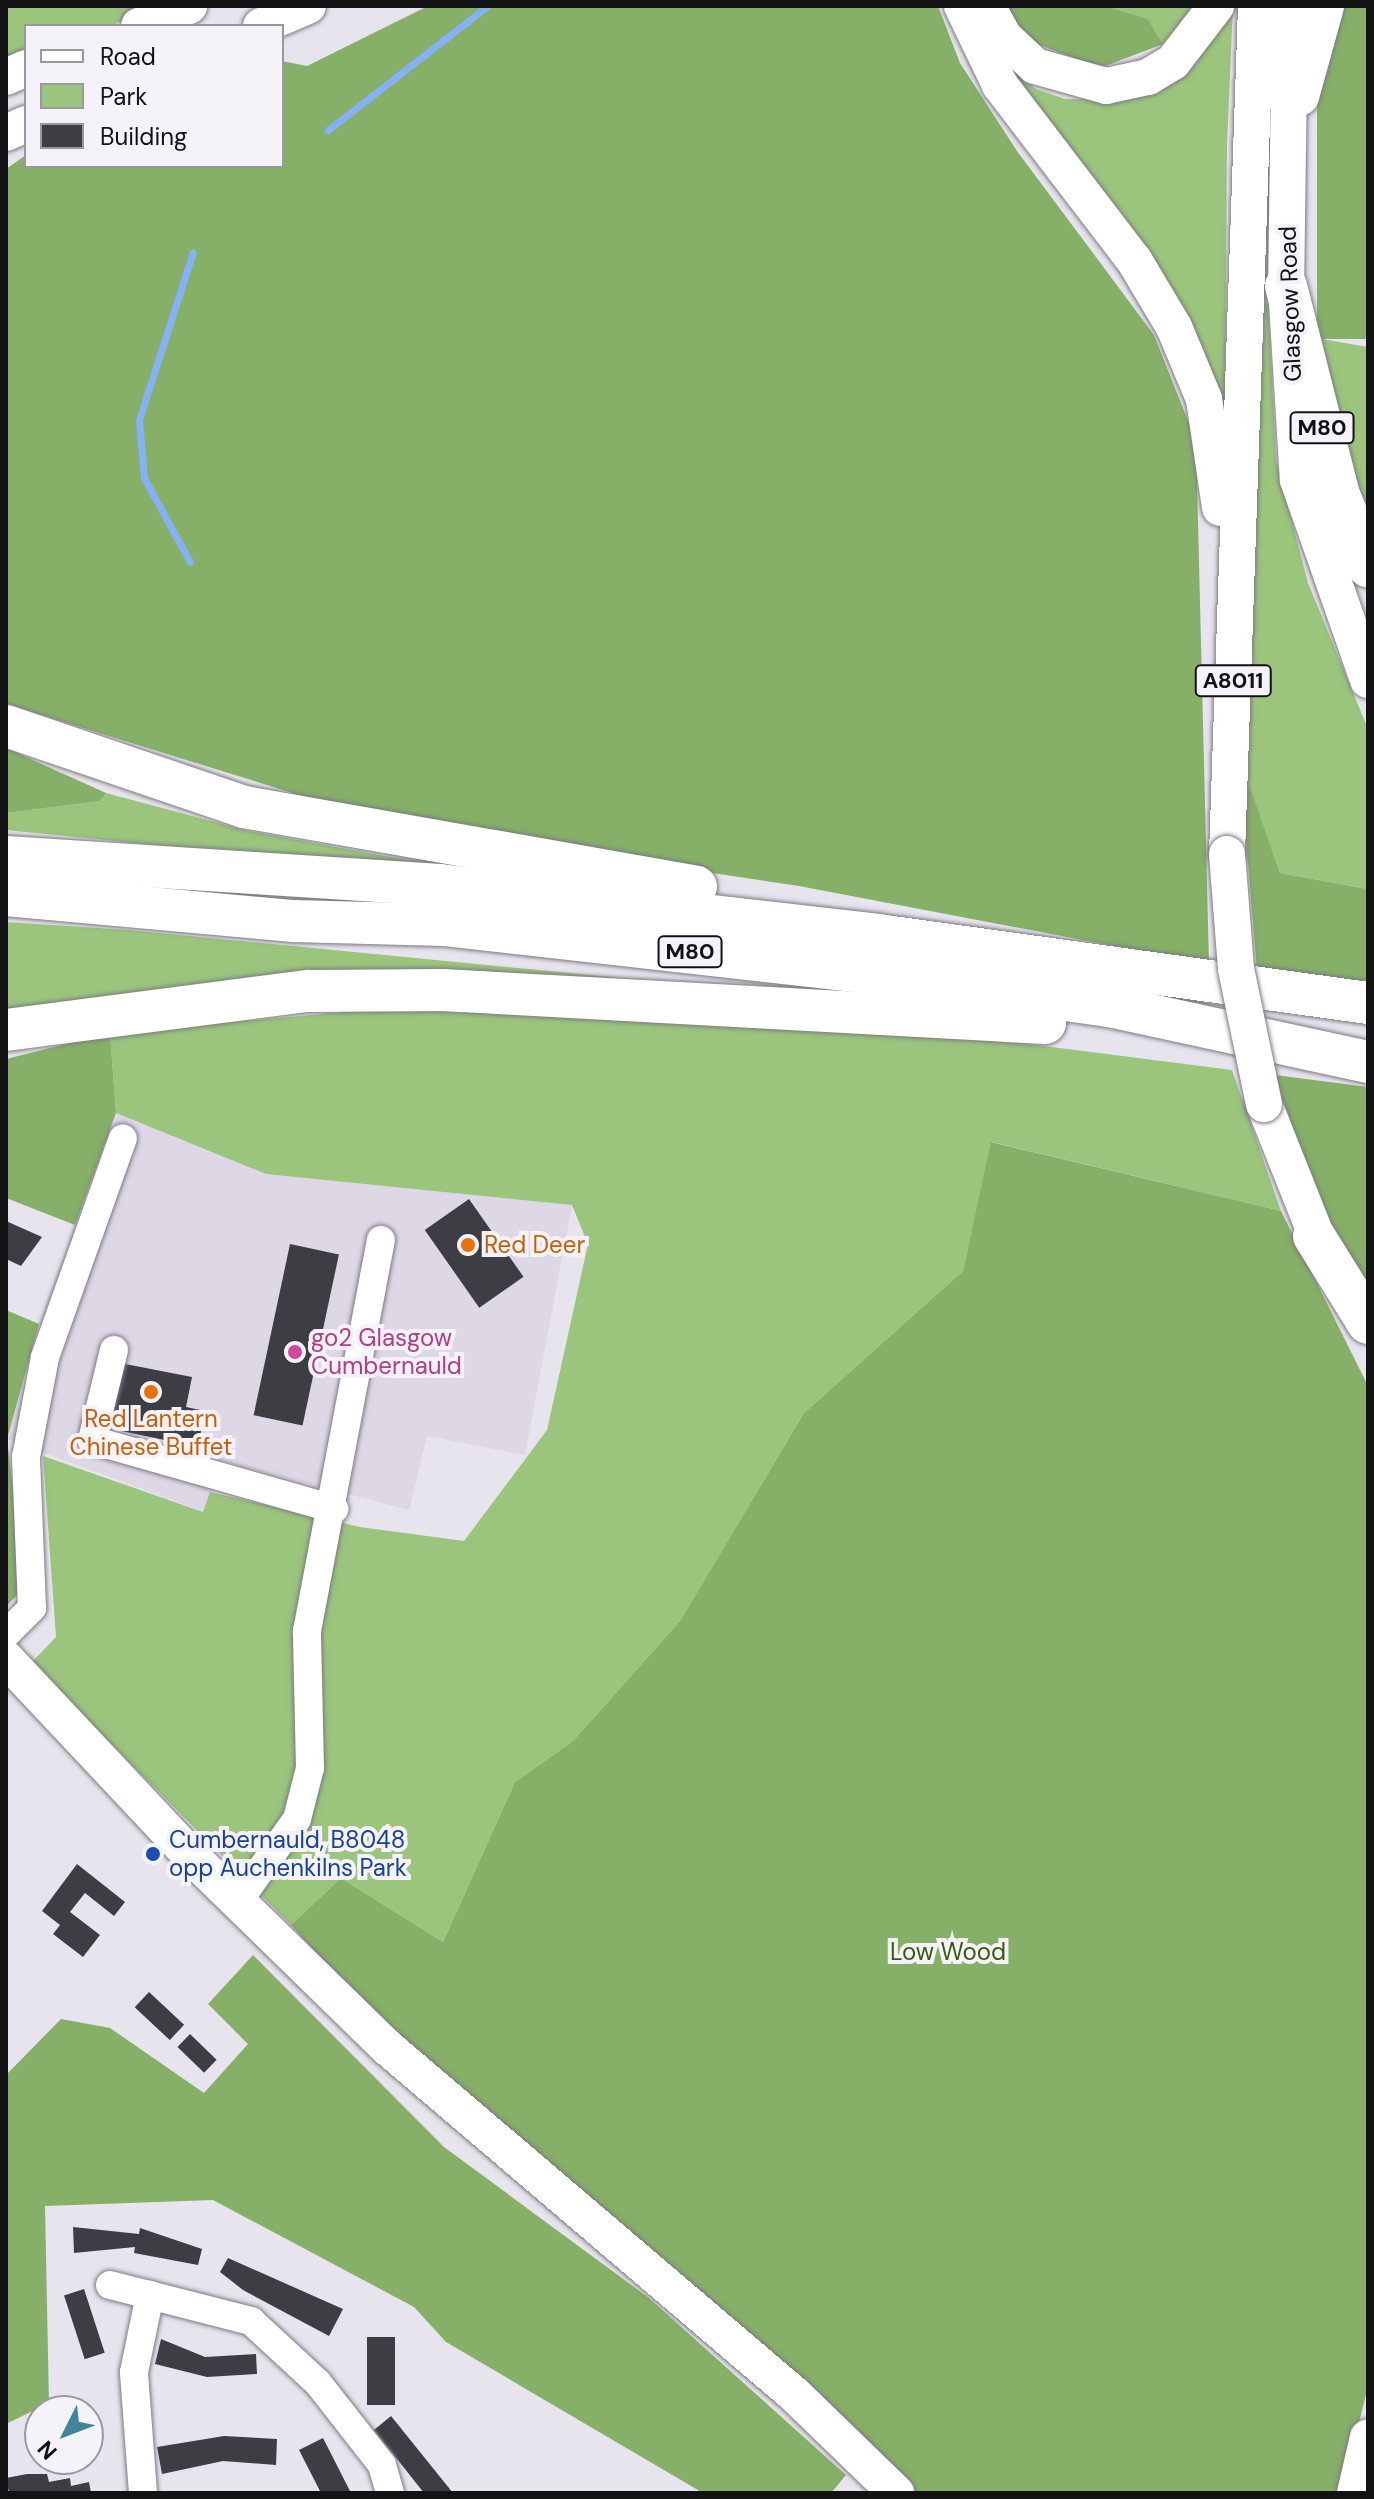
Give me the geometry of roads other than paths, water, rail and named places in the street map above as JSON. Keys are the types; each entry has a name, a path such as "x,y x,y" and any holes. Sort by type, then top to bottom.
{"highway":[{"name":"M80","path":"1286,286 1339,495 1368,566"},
{"path":"6,726 244,807 1113,966"},
{"name":"M80","path":"6,857 440,885 1113,966 1368,1003"},
{"name":"M80","path":"6,895 294,921 444,925 881,974 1109,1006 1368,1063"},
{"path":"6,1030 293,993 442,990 881,1009 1368,1063"},
{"path":"1314,1236 1368,1323"}],"main road":[{"path":"144,24 189,6"},
{"path":"266,24 308,6"},
{"path":"962,6 1000,85 1134,260 1190,358 1217,471 1231,713"},
{"path":"987,6 1004,37 1035,66 1106,86 1148,77 1173,62 1216,6"},
{"name":"A8011","path":"1256,6 1227,854 1236,969 1264,1104 1314,1236"},
{"name":"Glasgow Road","path":"1290,6 1286,286 1298,480 1333,597 1368,680"},
{"path":"1287,142 1326,6"},
{"path":"1314,1236 1368,1343"},
{"path":"6,1659 237,1903 388,2048 795,2395 896,2493"},
{"path":"1355,2493 1368,2437"}],"street":[{"path":"6,1634 32,1608 26,1457 45,1357 123,1138"},
{"path":"237,1903 297,1819 310,1768 307,1631 334,1509 381,1240"},
{"path":"114,1350 92,1440 334,1509"},
{"path":"110,2285 251,2321 318,2383 382,2465 390,2493"},
{"path":"143,2493 134,2372 150,2295"}],"waterway":[{"path":"328,130 487,6"},
{"path":"190,562 144,478 139,420 193,252"}],"place":[{"name":"Red Deer","path":"468,1245"},
{"name":"go2 Glasgow Cumbernauld","path":"295,1352"},
{"name":"Red Lantern Chinese Buffet","path":"151,1392"},
{"name":"Cumbernauld, B8048 opp Auchenkilns Park","path":"153,1854"}],"park label":[{"name":"Low Wood","path":"948,1952"}]}
